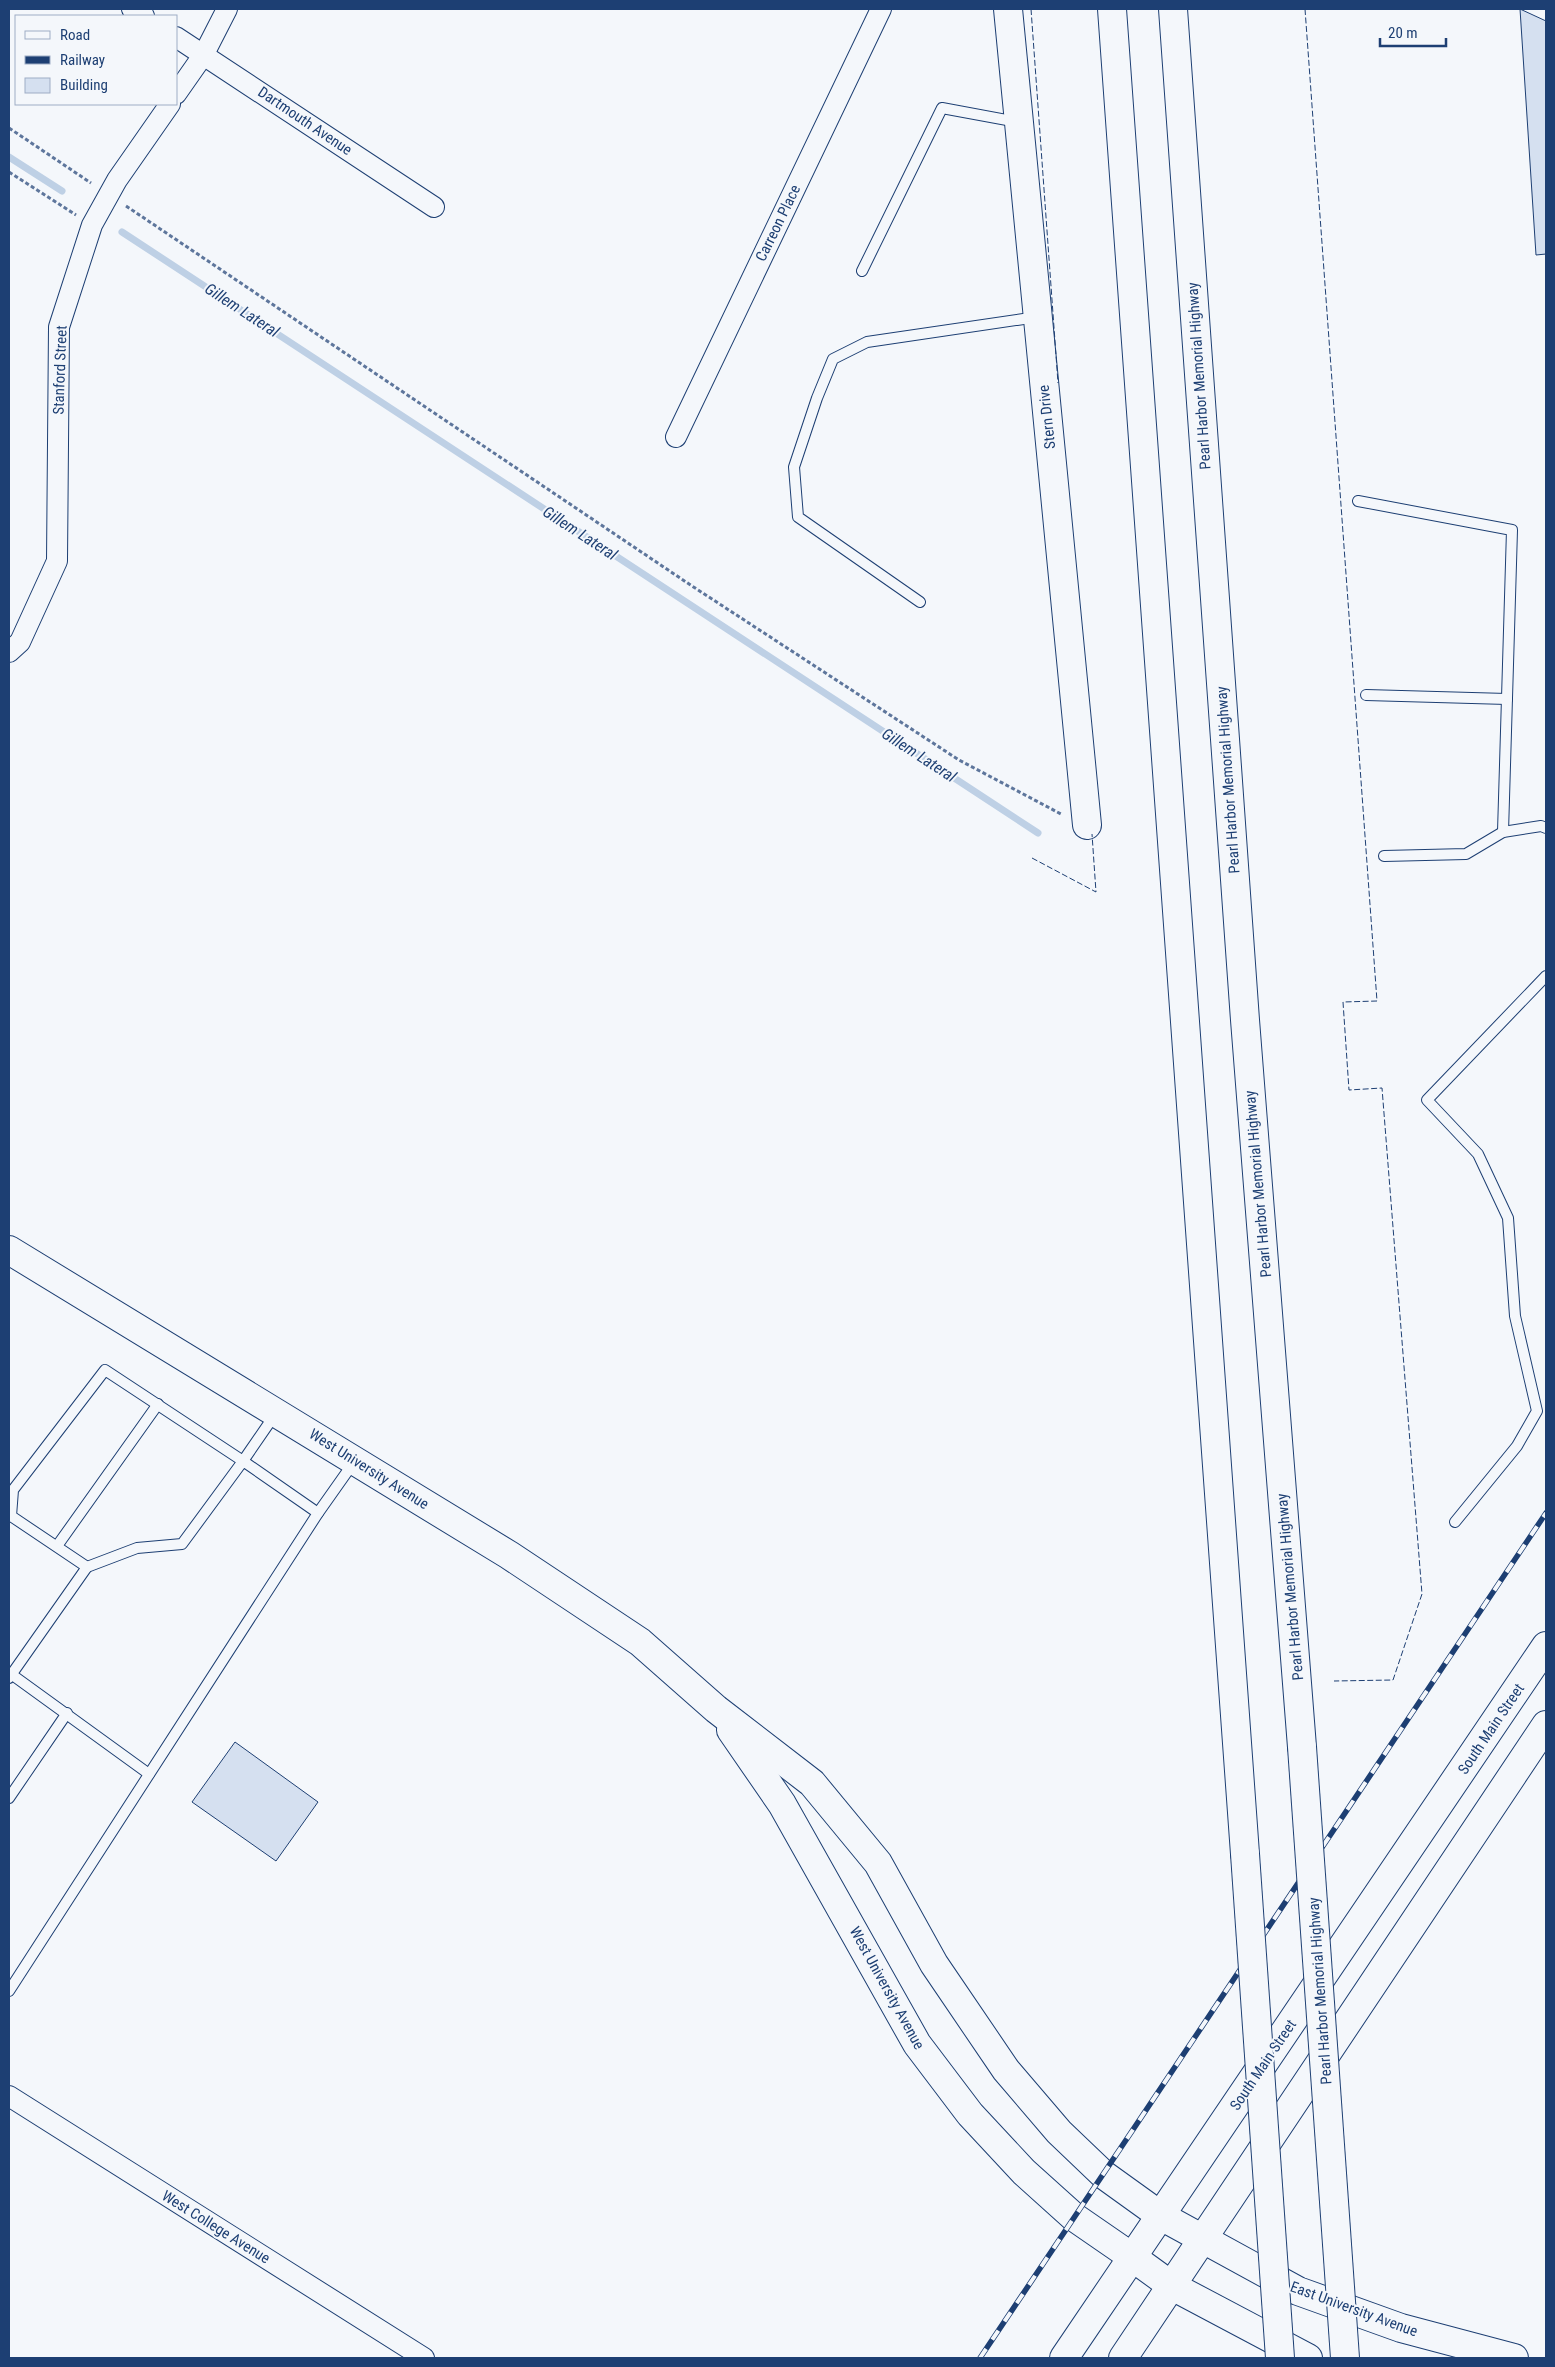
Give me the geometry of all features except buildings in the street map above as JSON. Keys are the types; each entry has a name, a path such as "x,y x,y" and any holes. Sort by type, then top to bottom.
{"main road":[{"name":"Stern Drive","path":"1008,9 1087,825"},
{"path":"1112,9 1246,1854 1280,2358"},
{"name":"Pearl Harbor Memorial Highway","path":"1173,9 1244,1010 1302,1747 1345,2358"},
{"name":"West University Avenue","path":"9,1250 510,1555 640,1642 716,1709 812,1783 878,1863 934,1964 1006,2070 1059,2132 1104,2174 1160,2216 1202,2240"},
{"name":"South Main Street","path":"1064,2358 1546,1646"},
{"name":"West University Avenue","path":"716,1709 782,1804 922,2051 970,2114 1024,2172 1074,2217 1172,2286"},
{"path":"1124,2358 1546,1725"},
{"path":"1333,2181 1361,2358"},
{"name":"East University Avenue","path":"1202,2240 1298,2290 1401,2328 1514,2358"},
{"path":"1172,2286 1308,2358"}],"street":[{"path":"178,91 204,54 227,9"},
{"name":"Carreon Place","path":"676,436 881,9"},
{"name":"Dartmouth Avenue","path":"178,38 434,206"},
{"name":"Stanford Street","path":"9,652 20,642 57,560 59,327 92,225 108,194 169,105"},
{"name":"West College Avenue","path":"9,2096 424,2358"}],"lane":[{"path":"862,271 942,108 1018,122"},
{"path":"920,602 798,517 794,468 816,398 833,359 867,342 1038,317"},
{"path":"1358,501 1512,530 1503,832"},
{"path":"1366,696 1507,699"},
{"path":"1384,856 1466,854 1503,832 1541,826 1546,828"},
{"path":"1455,1522 1517,1446 1536,1411 1515,1316 1508,1218 1478,1154 1427,1100 1546,976"},
{"path":"88,1567 10,1516 13,1490 105,1370 318,1513"},
{"path":"57,1546 158,1404"},
{"path":"149,1774 67,1713 10,1676 88,1567 137,1548 182,1544 277,1412"},
{"path":"9,1991 318,1513 355,1461"},
{"path":"9,1798 67,1713"}],"path":[{"path":"9,128 701,591 951,755 1053,810 1087,825"},
{"path":"9,172 92,225"}],"waterway":[{"name":"Gillem Lateral","path":"9,157 62,191"},
{"name":"Gillem Lateral","path":"122,232 1038,833"}],"railway":[{"path":"980,2358 1546,1513"}],"fence":[{"path":"1031,9 1058,383"},
{"path":"1305,9 1377,1001 1343,1002 1349,1090 1382,1088 1422,1594 1393,1680 1334,1681"},
{"path":"1032,858 1096,892 1092,834"}]}
